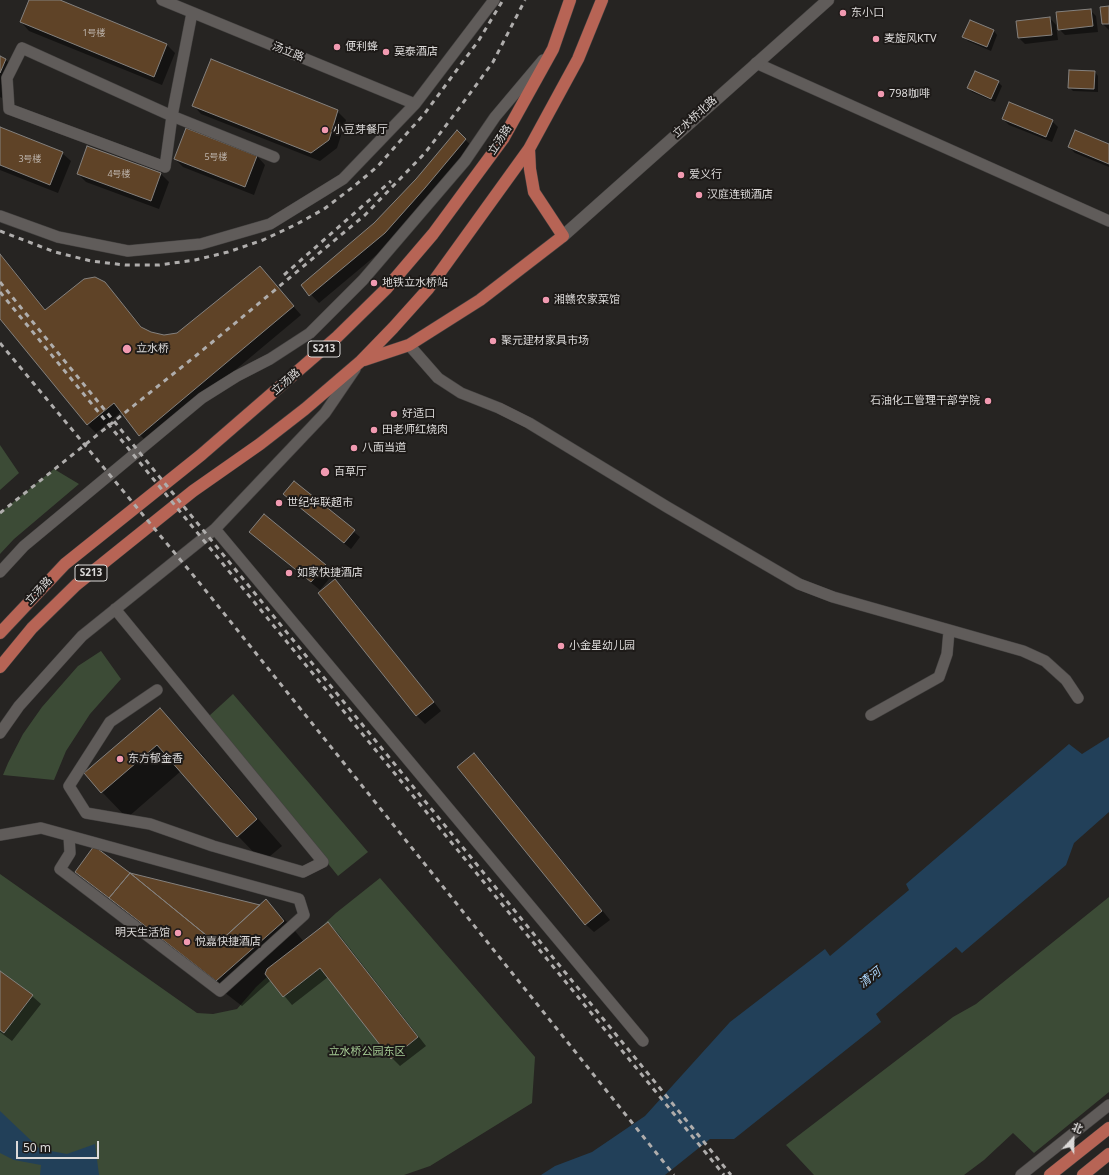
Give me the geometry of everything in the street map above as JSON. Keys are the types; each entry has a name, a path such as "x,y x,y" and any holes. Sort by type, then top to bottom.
{"main road":[{"name":"立汤路","path":"0,633 64,564 201,455 337,337 386,289 434,234 503,139 552,49 570,0"},
{"name":"立汤路","path":"0,667 32,628 76,585 193,492 260,444 305,409 361,361 393,328 428,289 529,149 578,59 602,0"},
{"path":"361,361 409,345 480,300 562,236 534,192 530,169 529,149"},
{"path":"1050,1175 1109,1128"},
{"path":"1083,1175 1109,1154"}],"street":[{"name":"汤立路","path":"162,0 415,104"},
{"path":"0,216 58,237 128,251 201,244 270,224 343,179 415,104 494,0"},
{"name":"立水桥北路","path":"562,236 828,0"},
{"path":"192,13 172,116 165,167 9,109 7,78 22,48 172,116 274,157"},
{"name":"立汤路","path":"0,572 24,546 202,398 237,376 270,359 310,333 363,280 465,161 495,117 552,49"},
{"path":"756,63 1109,221"},
{"path":"409,345 438,378 461,393 499,408 529,423 667,507 799,584 833,597 1023,652 1044,661 1066,680 1078,698"},
{"name":"立汤路","path":"0,733 19,706 82,636 214,529 324,413 361,361"},
{"path":"214,529 644,1041"},
{"path":"115,609 323,862 303,872 213,846 150,824 86,813 69,786 110,722 157,690"},
{"path":"871,715 939,677 947,654 949,631"},
{"path":"0,835 41,828 299,899 304,915 220,991 60,869 70,853 69,836"},
{"path":"1021,1175 1109,1105"}],"green space":[{"path":"0,445 19,473 0,490"},
{"path":"54,469 79,484 14,539 0,554 0,513"},
{"path":"101,651 121,679 90,714 66,751 54,780 3,775 23,734 42,707 78,666"},
{"path":"233,694 368,852 338,876 209,716"},
{"name":"立水桥公园东区","path":"0,874 197,1013 213,1014 237,1009 256,987 336,913 380,878 535,1057 532,1103 430,1166 404,1175 0,1175"},
{"path":"1109,897 1109,1092 1034,1153 1013,1133 984,1160 964,1175 814,1175 786,1145 953,1017 976,1004"}],"water":[{"name":"清河","path":"1109,737 1109,812 1074,843 1066,865 962,953 956,947 876,1014 881,1022 734,1139 710,1139 665,1175 541,1175 555,1166 592,1152 645,1116 730,1022 825,949 830,956 909,890 906,884 1069,744 1082,754"},
{"path":"0,1111 40,1149 67,1154 95,1144 99,1175 40,1175 41,1165 14,1160 0,1153"}],"building":[{"path":"29,0 60,0 167,44 154,77 20,22"},
{"path":"1109,6 1109,24 1102,24 1100,7"},
{"path":"1091,9 1093,26 1058,30 1056,12"},
{"path":"1050,17 1052,35 1018,38 1016,21"},
{"path":"970,20 994,30 987,47 962,37"},
{"path":"0,56 6,59 0,73"},
{"path":"211,59 338,110 329,140 311,153 192,106"},
{"path":"1069,70 1095,71 1094,89 1068,88"},
{"path":"975,71 999,81 991,99 967,88"},
{"path":"1009,102 1053,120 1046,137 1002,119"},
{"path":"0,127 63,152 50,185 0,165"},
{"path":"186,128 257,156 245,187 174,159"},
{"path":"457,130 466,139 385,233 309,296 301,285 374,223 416,179"},
{"path":"1075,130 1109,144 1109,164 1068,147"},
{"path":"87,146 161,173 151,201 77,174"},
{"name":"立水桥","path":"0,254 45,310 84,279 95,277 105,282 141,327 151,332 164,335 177,333 260,266 294,306 139,436 114,403 87,425 0,319"},
{"path":"294,481 355,530 344,543 283,494"},
{"path":"264,514 326,565 311,582 249,532"},
{"path":"335,579 434,702 416,716 318,593"},
{"name":"东方郁金香","path":"160,708 257,819 237,837 157,745 101,793 84,773"},
{"path":"474,753 602,911 585,925 457,767"},
{"path":"94,846 130,873 109,898 75,872"},
{"name":"明天生活馆","path":"130,873 217,944 266,899 284,921 216,981 109,898"},
{"path":"130,873 260,905 217,944"},
{"path":"328,922 418,1037 391,1059 320,968 283,997 265,974 267,969"},
{"path":"0,971 33,995 4,1033 0,1030"}],"railway":[{"path":"0,231 55,252 91,261 125,265 159,265 195,260 228,252 263,240 324,209 378,166 425,113 479,40 503,0"},
{"path":"0,513 198,354 365,215 425,153 460,107 493,62 525,0"},
{"path":"284,275 391,181"},
{"path":"0,282 731,1175"},
{"path":"0,292 724,1175"},
{"path":"0,343 198,581 674,1175"}],"place":[{"name":"东小口","path":"843,13"},
{"name":"麦旋风KTV","path":"876,39"},
{"name":"便利蜂","path":"337,47"},
{"name":"莫泰酒店","path":"386,52"},
{"name":"798咖啡","path":"881,94"},
{"name":"小豆芽餐厅","path":"325,130"},
{"name":"爱义行","path":"681,175"},
{"name":"汉庭连锁酒店","path":"699,195"},
{"name":"地铁立水桥站","path":"374,283"},
{"name":"湘赣农家菜馆","path":"546,300"},
{"name":"聚元建材家具市场","path":"493,341"},
{"name":"立水桥","path":"127,349"},
{"name":"石油化工管理干部学院","path":"988,401"},
{"name":"好适口","path":"394,414"},
{"name":"田老师红烧肉","path":"374,430"},
{"name":"八面当道","path":"354,448"},
{"name":"百草厅","path":"325,472"},
{"name":"世纪华联超市","path":"279,503"},
{"name":"如家快捷酒店","path":"289,573"},
{"name":"小金星幼儿园","path":"561,646"},
{"name":"东方郁金香","path":"120,759"},
{"name":"明天生活馆","path":"178,933"},
{"name":"悦嘉快捷酒店","path":"187,942"}]}
